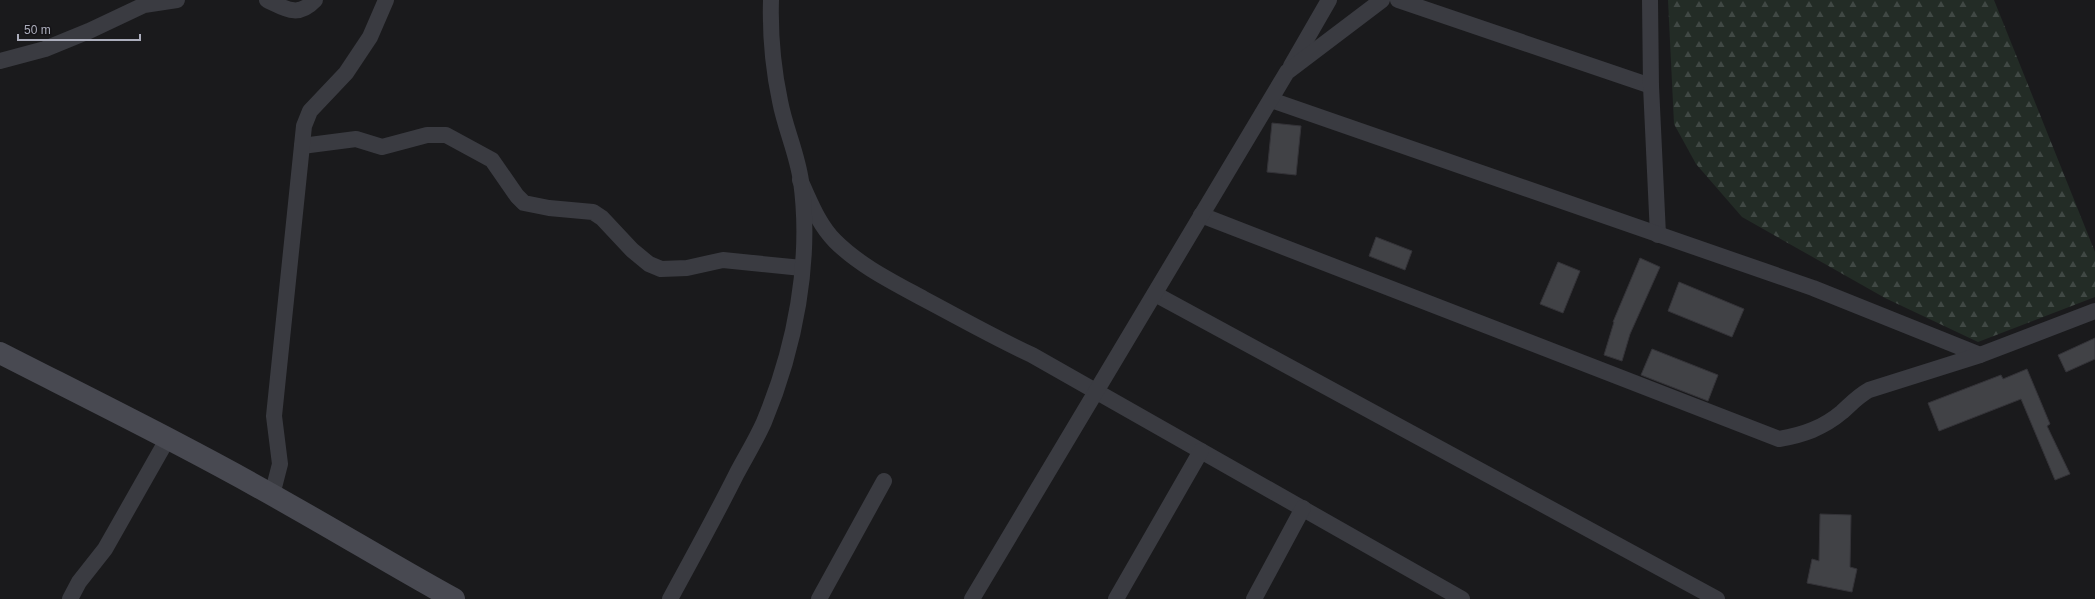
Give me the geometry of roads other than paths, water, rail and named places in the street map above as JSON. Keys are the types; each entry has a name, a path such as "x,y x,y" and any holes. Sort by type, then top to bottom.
{"main road":[{"path":"0,353 168,438 272,495 454,599"}],"street":[{"path":"0,61 45,49 144,5 178,0"},
{"path":"267,0 298,11 305,10 315,0"},
{"path":"272,495 280,464 274,416 304,126 310,111 346,74 370,36 386,0"},
{"path":"670,599 763,424 781,378 791,339 800,290 803,216 800,180 780,102 770,21 771,0"},
{"path":"972,599 1095,392 1156,294 1200,215 1271,100 1329,0"},
{"path":"1287,72 1382,0"},
{"path":"1398,0 1651,86"},
{"path":"1650,0 1651,86 1658,235"},
{"path":"1271,100 1813,288 1980,356"},
{"path":"302,146 356,139 382,147 427,135 446,135 492,160 517,196 524,203 549,208 593,212 602,218 632,250 649,264 661,270 687,268 723,260 802,268"},
{"path":"800,180 824,228 854,257 885,278 990,336 1032,355 1462,599"},
{"path":"1200,215 1778,439 1811,432 1829,422 1856,398 1869,390 1980,356 2095,311"},
{"path":"1156,294 1717,599"},
{"path":"70,599 79,582 105,550 168,438"},
{"path":"1116,599 1201,451"},
{"path":"819,599 884,481"},
{"path":"1254,599 1303,508"}]}
